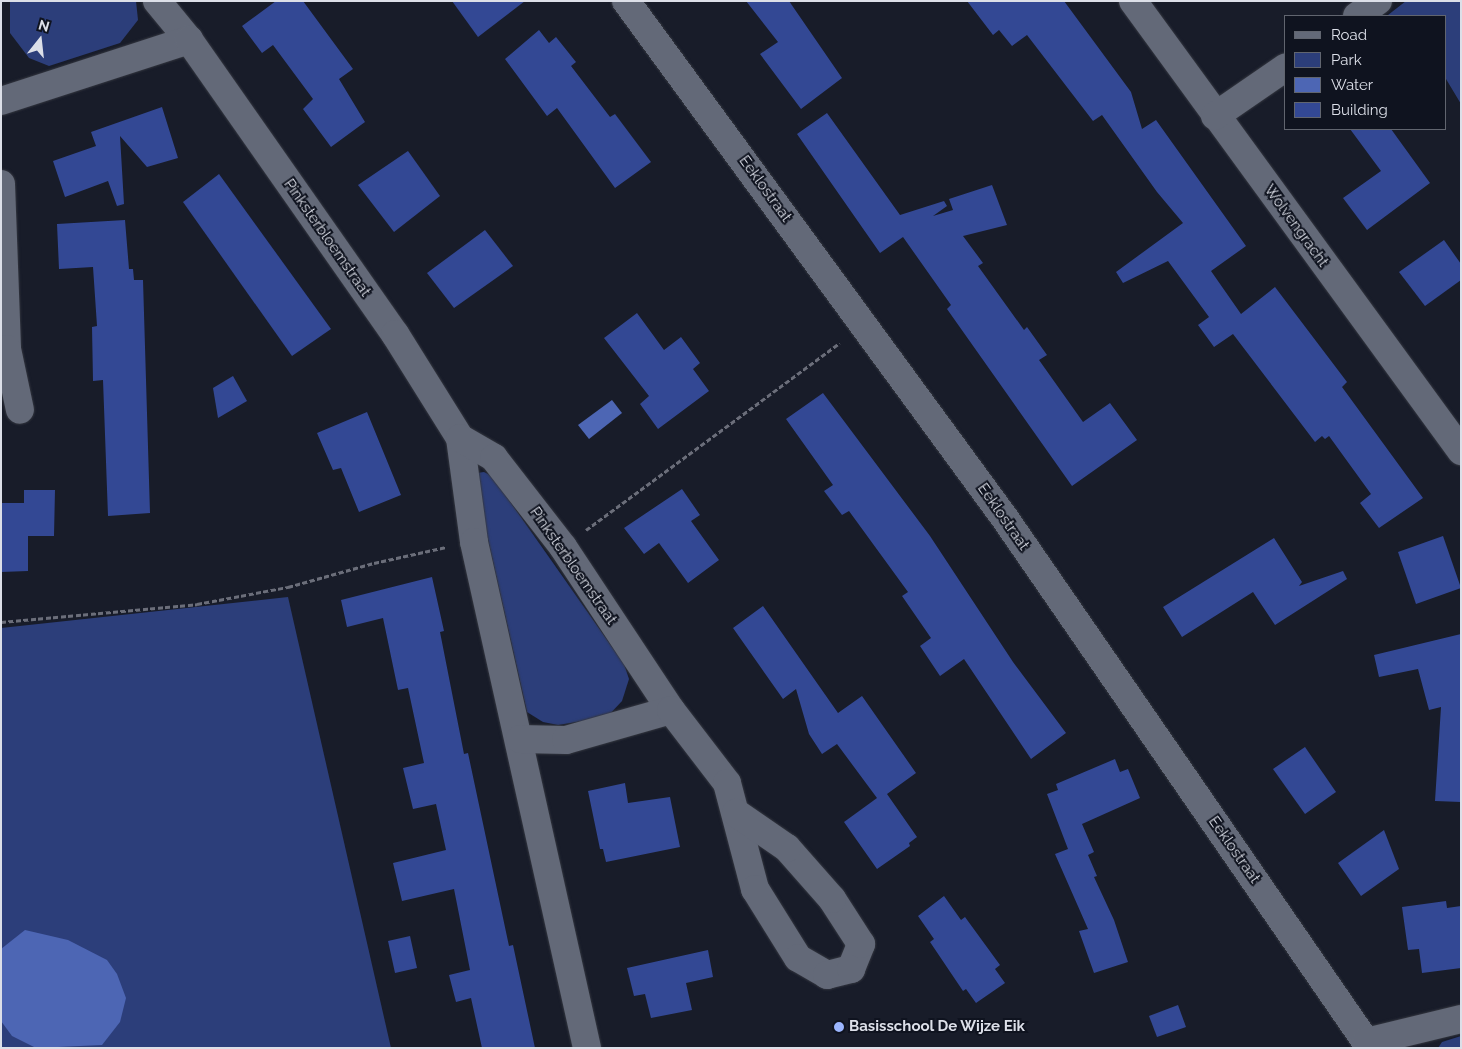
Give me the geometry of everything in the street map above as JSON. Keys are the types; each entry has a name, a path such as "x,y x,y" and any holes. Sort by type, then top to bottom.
{"street":[{"name":"Pinksterbloemstraat","path":"157,1 189,40 389,326 460,438 474,542 588,1048"},
{"name":"Eeklostraat","path":"626,1 1004,517 1366,1042 1461,1020"},
{"name":"Wolvengracht","path":"1133,1 1461,451"},
{"path":"1358,15 1378,1"},
{"path":"1,101 189,40"},
{"path":"1215,116 1284,68"},
{"path":"1,184 7,349 20,410"},
{"name":"Pinksterbloemstraat","path":"460,438 494,458 563,547 671,710 727,783 755,888 798,958 827,975 851,969 861,944 832,898 786,848 736,814"},
{"path":"520,740 566,740 671,710"}],"path":[{"path":"563,547 864,325"},
{"path":"1,622 197,604 288,587 374,563 474,542"}],"green space":[{"path":"10,1 136,1 138,20 120,43 49,66 29,58 10,33"},
{"path":"1406,1 1461,1 1461,104 1447,81 1447,15 1388,15"},
{"path":"484,472 492,476 624,664 629,679 622,701 607,717 558,725 543,722 527,712 475,482 477,473"},
{"path":"288,597 391,1048 1,1048 1,628"},
{"path":"1461,1036 1461,1048 1438,1048 1442,1042"}],"water":[{"path":"612,400 622,413 589,439 578,425"},
{"path":"25,930 68,940 107,960 117,974 126,998 120,1022 102,1045 36,1048 12,1036 1,1021 1,949"}],"building":[{"path":"276,1 303,1 353,69 339,79 365,122 331,147 303,109 313,99 273,45 262,53 242,26"},
{"path":"452,1 525,1 478,37"},
{"path":"746,1 789,1 842,78 801,109 760,54 778,42"},
{"path":"967,1 1064,1 1131,92 1142,129 1156,120 1246,246 1211,271 1241,314 1275,287 1347,382 1342,387 1423,498 1379,528 1360,503 1371,494 1329,436 1325,439 1322,436 1315,442 1233,334 1214,347 1198,325 1209,317 1168,261 1123,283 1116,272 1183,223 1157,192 1102,115 1093,121 1027,35 1012,46 999,30 993,35"},
{"path":"539,30 549,43 556,37 576,62 571,66 610,117 615,114 651,162 615,188 557,108 547,116 505,59"},
{"path":"162,107 178,158 147,167 120,136 124,204 117,206 108,181 65,197 53,161 96,146 91,132"},
{"path":"827,113 900,215 944,201 947,206 933,216 953,210 949,199 992,185 1007,225 963,236 983,263 978,266 1024,330 1027,327 1047,355 1039,360 1083,422 1110,403 1137,440 1072,486 947,309 951,305 903,237 880,253 797,134"},
{"path":"1351,130 1392,130 1430,183 1367,230 1343,198 1381,171"},
{"path":"408,151 440,196 394,232 358,185"},
{"path":"219,174 331,329 292,356 183,202"},
{"path":"125,220 129,269 133,269 134,280 143,280 150,513 108,516 103,380 93,381 92,327 97,326 93,267 59,269 57,224"},
{"path":"485,230 513,266 454,308 427,273"},
{"path":"1444,240 1461,264 1461,280 1425,306 1399,272"},
{"path":"637,313 664,350 681,337 700,363 693,369 709,391 658,429 640,404 649,396 604,338"},
{"path":"233,376 247,401 218,418 213,388"},
{"path":"823,393 930,536 1013,662 1066,733 1031,759 964,659 940,676 920,646 931,638 902,596 908,592 849,511 842,515 824,491 833,485 786,419"},
{"path":"367,412 401,495 359,512 341,468 333,470 317,433"},
{"path":"682,489 700,515 691,521 719,560 688,583 659,543 644,554 624,528"},
{"path":"24,490 55,490 54,536 28,536 28,571 1,572 1,503 24,503"},
{"path":"1443,536 1461,588 1416,604 1398,552"},
{"path":"1274,538 1302,582 1299,586 1343,571 1347,579 1275,625 1253,592 1182,637 1163,607"},
{"path":"432,577 444,631 440,632 464,754 468,753 509,946 513,945 535,1048 482,1048 471,998 456,1002 449,975 470,970 454,889 402,901 393,863 446,850 436,804 413,809 403,768 424,763 408,688 398,690 383,618 347,627 341,600"},
{"path":"763,606 838,713 862,696 916,773 887,794 917,837 909,843 910,846 877,869 844,822 877,798 837,744 822,754 809,734 796,689 783,699 733,628"},
{"path":"1461,634 1461,802 1435,801 1441,707 1429,710 1418,669 1379,677 1374,655"},
{"path":"1305,747 1336,792 1305,814 1273,769"},
{"path":"1115,759 1120,772 1128,769 1140,798 1082,824 1094,852 1088,855 1097,876 1094,877 1114,920 1128,962 1094,973 1079,931 1088,929 1055,854 1068,849 1047,794 1058,790 1056,784"},
{"path":"625,783 628,803 670,797 680,847 606,862 603,849 600,849 588,791"},
{"path":"1384,830 1399,869 1361,896 1338,863"},
{"path":"944,896 961,920 965,917 1000,965 995,969 1005,983 976,1003 966,989 963,991 930,942 934,939 918,916"},
{"path":"1446,901 1447,908 1461,906 1461,968 1422,973 1419,949 1408,950 1402,907"},
{"path":"410,936 417,968 395,973 388,941"},
{"path":"708,950 713,977 686,983 692,1010 651,1018 645,994 634,996 627,968"},
{"path":"1178,1005 1186,1027 1157,1037 1149,1016"}],"place":[{"name":"Basisschool De Wijze Eik","path":"839,1027"}]}
